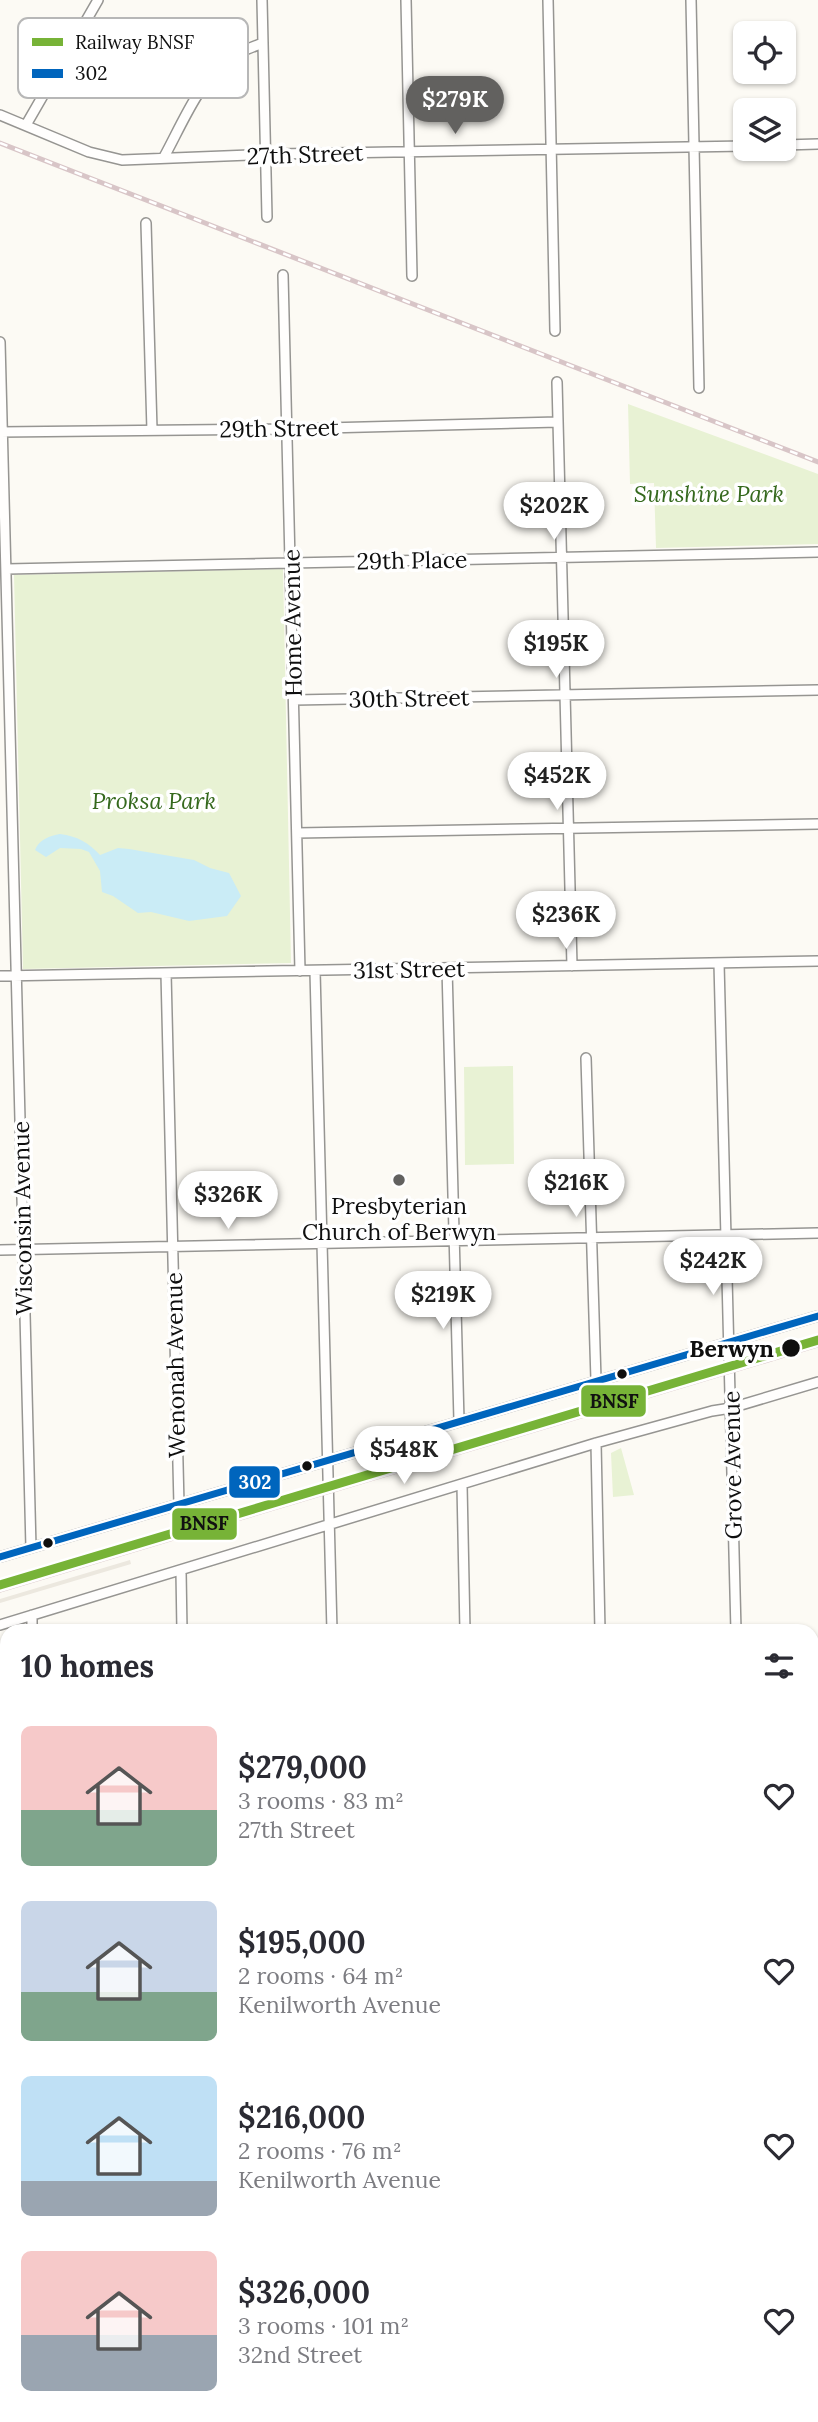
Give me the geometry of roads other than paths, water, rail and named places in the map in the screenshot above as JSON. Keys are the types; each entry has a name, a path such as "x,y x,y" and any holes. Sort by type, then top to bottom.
{"street":[{"path":"88,18 98,0"},
{"path":"262,0 267,217"},
{"path":"405,0 412,275"},
{"path":"548,0 555,331"},
{"path":"691,0 699,388"},
{"path":"248,49 264,43"},
{"path":"26,125 42,98"},
{"path":"164,158 196,98"},
{"name":"27th Street","path":"0,115 89,152 122,160 733,146"},
{"path":"796,145 818,144"},
{"path":"146,223 152,430"},
{"name":"Home Avenue","path":"283,275 300,971"},
{"name":"Wisconsin Avenue","path":"0,342 7,569 5,703 17,976 30,1548"},
{"path":"557,382 572,966"},
{"name":"29th Street","path":"1,432 286,429 558,422"},
{"name":"29th Place","path":"7,569 818,552"},
{"name":"30th Street","path":"294,700 818,690"},
{"path":"297,833 818,824"},
{"name":"31st Street","path":"0,976 818,961"},
{"name":"Grove Avenue","path":"719,963 736,1624"},
{"path":"447,968 460,1421"},
{"path":"315,971 332,1624"},
{"name":"Wenonah Avenue","path":"166,973 178,1505"},
{"path":"586,1058 596,1380"},
{"path":"0,1250 818,1233"},
{"path":"0,1557 818,1315"},
{"path":"3,1624 596,1443 818,1382"},
{"path":"596,1443 600,1624"},
{"path":"462,1485 466,1624"},
{"path":"181,1571 182,1624"},
{"path":"32,1615 32,1624"}],"water":[{"path":"60,834 82,841 100,855 118,848 194,860 229,873 241,896 227,916 189,921 151,912 138,913 102,892 100,871 89,852 60,848 46,857 35,850 42,841"}],"railway":[{"path":"0,143 818,462"},
{"path":"0,1590 818,1345"}],"rail line":[{"name":"BNSF","path":"0,1585 818,1340"}],"place":[{"name":"Presbyterian Church of Berwyn","path":"399,1180"},
{"name":"Berwyn","path":"791,1348"}],"park label":[{"name":"Sunshine Park","path":"709,493"},
{"name":"Proksa Park","path":"154,800"}]}
